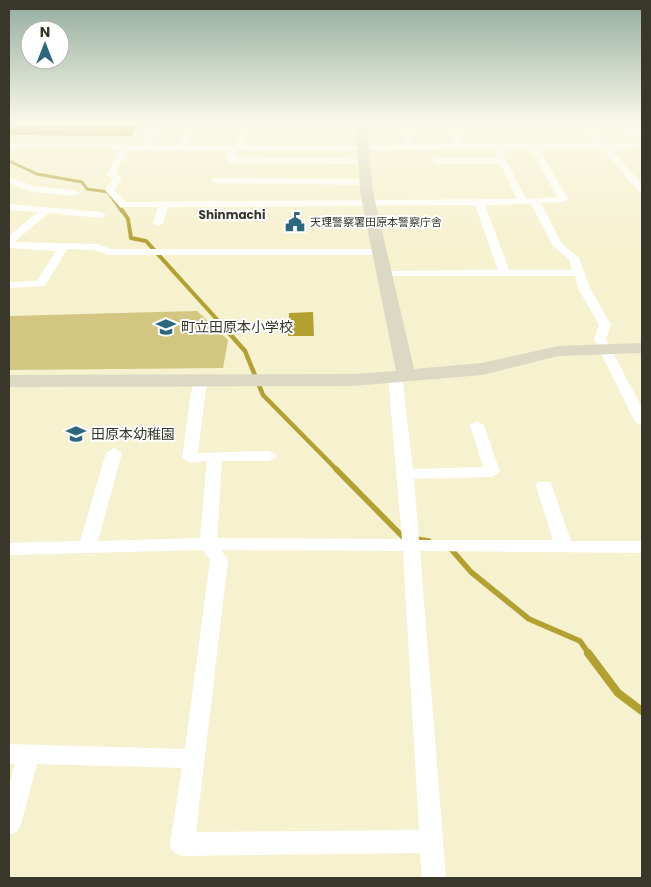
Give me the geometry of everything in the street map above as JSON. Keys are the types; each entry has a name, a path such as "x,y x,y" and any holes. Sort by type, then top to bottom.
{"street":[{"path":"116,163 110,175 118,177 110,190 124,205 367,196 563,199 543,163"},
{"path":"364,163 367,196 378,252 395,307 434,878"},
{"path":"503,163 525,199 542,212 558,246 574,258 584,288 605,325 600,339 642,422"},
{"path":"620,163 642,190"},
{"path":"9,180 33,189 75,193"},
{"path":"215,181 367,196 479,203 525,199"},
{"path":"479,203 505,274"},
{"path":"158,224 164,204"},
{"path":"9,207 101,215"},
{"path":"9,241 46,211"},
{"path":"9,245 63,248 64,246 98,247 108,252 378,252"},
{"path":"9,284 41,284 63,248"},
{"path":"385,274 579,273"},
{"path":"9,381 353,380 482,369 558,351 642,348"},
{"path":"200,380 190,458 269,456"},
{"path":"406,474 492,472 477,425"},
{"path":"88,545 114,453"},
{"path":"215,456 208,544 219,560 195,759 182,844 431,841"},
{"path":"544,486 564,547"},
{"path":"9,549 88,545 411,542 564,547 642,547"},
{"path":"9,824 19,754 195,759"}],"shaded area":[{"path":"197,311 228,340 223,368 9,370 9,316"},
{"path":"313,312 314,336 288,336 289,313"}],"waterway":[{"path":"14,163 37,174 82,182 87,189 108,192 122,212"},
{"path":"122,210 128,219 131,238 146,241 222,325"},
{"path":"221,324 245,351 263,395 337,470"},
{"path":"336,469 403,537 429,541"},
{"path":"450,548 471,572 529,619 580,641 589,654"},
{"path":"588,653 618,693 642,711"}],"place":[{"name":"天理警察署田原本警察庁舎","path":"295,222"},
{"name":"町立田原本小学校","path":"166,327"},
{"name":"田原本幼稚園","path":"76,434"}],"district":[{"name":"Shinmachi","path":"232,215"}]}
